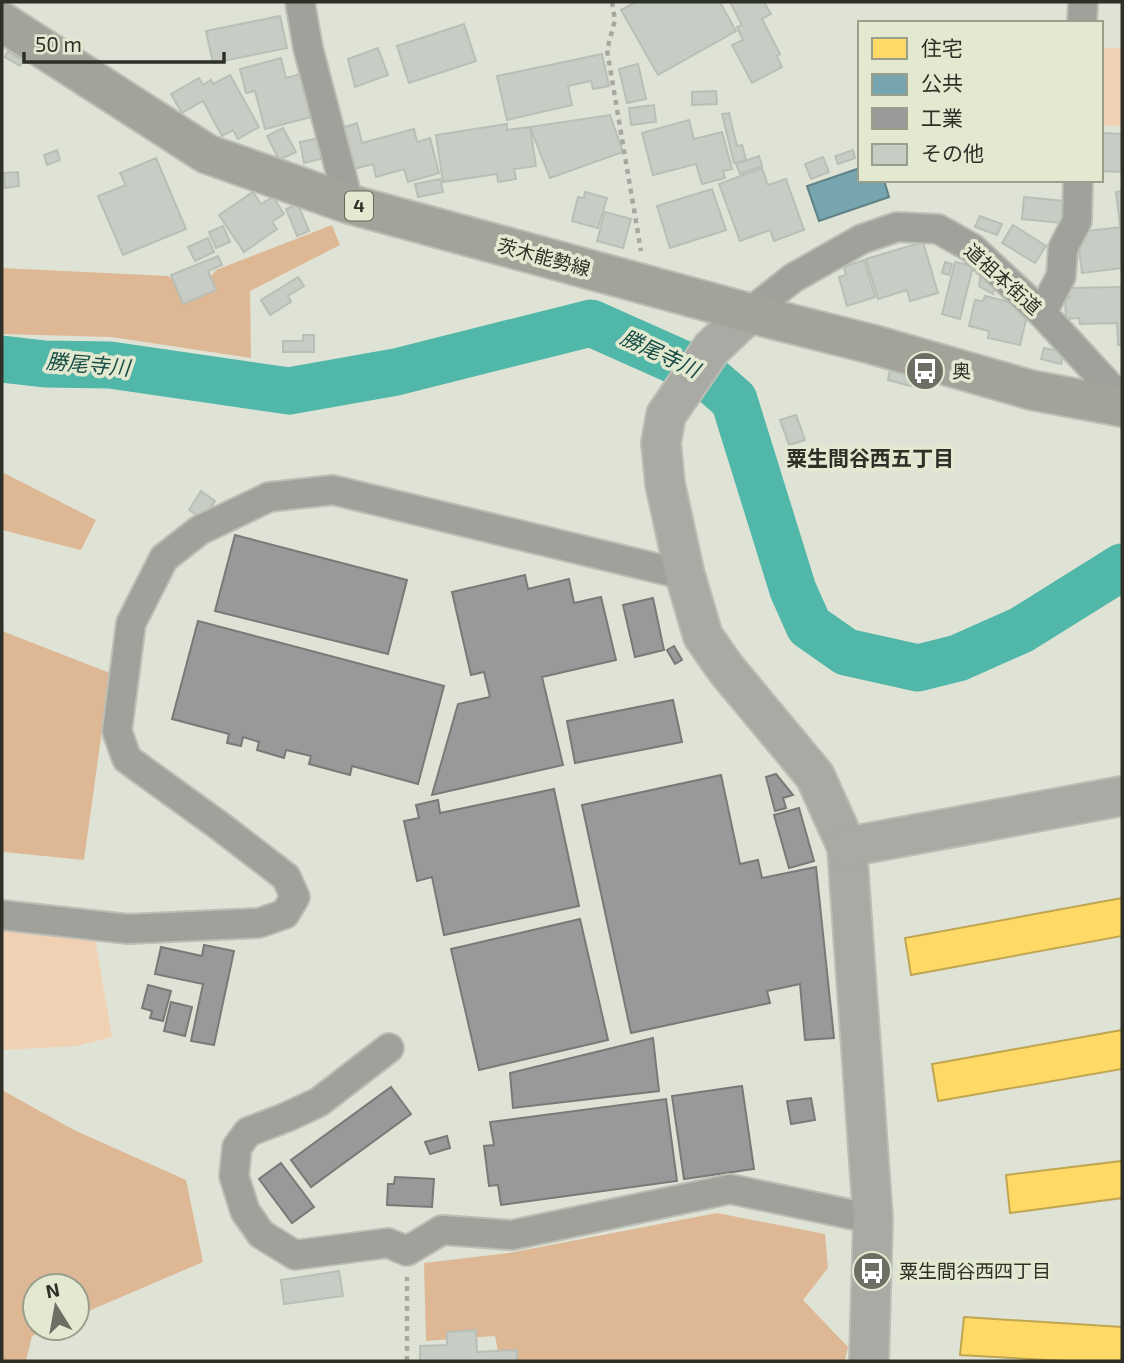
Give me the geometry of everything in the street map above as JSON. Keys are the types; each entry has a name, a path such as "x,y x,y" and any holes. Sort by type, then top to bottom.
{"main road":[{"name":"茨木能勢線","path":"2,22 206,154 349,204 1031,390 1122,407"}],"street":[{"path":"300,2 308,48 349,204"},
{"path":"1082,21 1083,2"},
{"path":"1042,313 1060,276 1063,248 1077,221 1078,182"},
{"name":"道祖本街道","path":"749,313 793,278 862,239 897,227 938,229 972,248 1042,313 1122,400"},
{"path":"749,313 712,348 666,415 661,443 665,484 685,575 703,636 726,669 815,776 847,847 873,1219 869,1361"},
{"path":"2,915 128,929 259,923 285,914 295,897 286,877 127,760 117,731 131,623 164,558 200,530 269,497 333,490 685,575"},
{"path":"847,847 1122,796"},
{"path":"389,1048 319,1102 248,1132 237,1147 234,1176 245,1211 261,1234 295,1255 388,1243 407,1251 442,1230 512,1235 730,1189 873,1219"}],"path":[{"path":"612,2 614,20 607,50 642,246 641,256"},
{"path":"407,1251 407,1361"}],"shaded area":[{"path":"1103,48 1122,48 1122,126 1103,125"},
{"path":"332,225 340,245 250,291 251,358 111,337 2,334 2,268 168,276 196,294 216,270"},
{"path":"2,472 96,520 81,550 2,530"},
{"path":"2,631 110,673 84,860 2,850"},
{"path":"2,928 94,933 112,1037 78,1046 2,1050"},
{"path":"2,1090 74,1130 186,1180 203,1262 91,1310 91,1272 21,1272 21,1342 31,1342 26,1361 2,1361"},
{"path":"717,1213 825,1234 828,1268 803,1300 848,1347 845,1361 500,1361 495,1336 426,1341 424,1263 509,1253"}],"building: 住宅":[{"path":"1122,898 1122,936 911,975 905,938"},
{"path":"1122,1030 1122,1069 938,1101 932,1064"},
{"path":"1122,1161 1122,1198 1010,1213 1006,1175"},
{"path":"964,1317 1122,1327 1122,1361 1065,1361 960,1355"}],"building: 公共":[{"path":"858,169 858,182 885,182 889,197 819,221 807,186"}],"building: 工業":[{"path":"235,535 407,580 388,654 215,611"},
{"path":"525,575 528,589 569,579 574,603 601,597 616,660 542,677 563,765 432,795 458,704 490,697 484,672 471,675 452,592"},
{"path":"653,598 664,650 635,657 623,605"},
{"path":"198,621 444,686 418,784 352,766 350,775 309,764 311,756 286,750 284,758 257,750 259,742 243,737 241,746 227,743 229,734 172,719"},
{"path":"674,646 682,660 675,664 667,650"},
{"path":"673,700 682,742 575,763 567,721"},
{"path":"776,774 793,795 783,798 786,808 775,811 766,777"},
{"path":"721,775 740,864 758,860 762,878 816,867 834,1038 805,1040 800,984 767,991 770,1003 631,1033 582,805"},
{"path":"554,789 579,906 444,935 432,877 417,881 404,821 419,818 416,805 438,800 440,813"},
{"path":"799,808 814,861 789,868 774,815"},
{"path":"580,919 608,1040 479,1070 451,949"},
{"path":"204,945 234,951 214,1045 191,1041 203,984 155,974 161,947 202,956"},
{"path":"148,985 171,991 163,1021 150,1018 152,1011 142,1008"},
{"path":"171,1002 192,1007 185,1036 164,1031"},
{"path":"653,1038 659,1091 513,1108 510,1073"},
{"path":"742,1086 754,1169 684,1179 672,1096"},
{"path":"391,1087 411,1114 311,1187 291,1160"},
{"path":"811,1098 815,1120 791,1124 787,1101"},
{"path":"666,1099 677,1181 501,1205 498,1185 489,1186 484,1146 494,1145 490,1122"},
{"path":"447,1136 450,1148 430,1154 425,1142"},
{"path":"281,1163 314,1207 292,1223 259,1179"},
{"path":"395,1177 434,1179 432,1207 387,1205 388,1184 394,1184"}],"building: その他":[{"path":"636,2 720,2 736,31 658,75 621,10"},
{"path":"730,2 764,2 771,14 762,19 780,54 777,56 782,67 752,83 732,45 743,40 737,27 742,25"},
{"path":"280,16 287,48 213,63 206,31"},
{"path":"464,24 476,61 409,83 397,46"},
{"path":"378,48 388,75 355,87 348,59"},
{"path":"8,51 23,61 20,66 5,57"},
{"path":"602,54 609,86 593,89 591,81 568,86 572,105 507,120 497,76"},
{"path":"281,58 286,78 308,72 319,115 265,129 255,91 246,93 240,69"},
{"path":"638,64 646,99 627,103 619,69"},
{"path":"230,75 259,127 238,139 233,130 222,136 203,101 182,113 171,94 199,78 203,85 211,80 213,84"},
{"path":"716,91 717,104 692,105 692,92"},
{"path":"654,105 656,122 631,125 629,108"},
{"path":"729,113 737,146 742,145 746,160 734,163 722,114"},
{"path":"610,115 623,152 550,178 530,127"},
{"path":"689,120 694,139 722,132 732,169 723,171 725,178 702,184 696,164 653,175 642,133"},
{"path":"357,123 362,143 414,129 417,142 430,138 439,173 408,182 404,169 376,177 373,164 350,170 339,129"},
{"path":"507,124 507,130 530,127 536,166 514,169 516,179 498,182 497,174 443,182 436,135"},
{"path":"283,128 296,152 279,160 267,136"},
{"path":"1103,133 1122,134 1122,172 1103,171"},
{"path":"328,136 332,156 304,163 300,142"},
{"path":"57,150 60,160 47,165 44,155"},
{"path":"853,150 855,158 838,164 835,156"},
{"path":"759,156 762,166 740,174 736,164"},
{"path":"823,157 829,172 811,179 805,164"},
{"path":"156,158 186,229 123,255 98,196 126,185 120,173"},
{"path":"762,168 768,185 786,179 804,230 774,241 770,230 740,241 719,184"},
{"path":"18,172 19,186 5,188 4,173"},
{"path":"440,179 443,192 418,197 415,184"},
{"path":"712,189 726,230 670,248 657,206"},
{"path":"1122,191 1122,225 1120,225 1116,192"},
{"path":"253,192 261,204 273,197 284,214 272,222 277,229 244,252 219,215"},
{"path":"585,192 607,198 598,228 572,221 578,197 584,198"},
{"path":"1024,197 1064,201 1061,223 1022,219"},
{"path":"298,204 309,231 297,236 286,209"},
{"path":"605,212 631,219 623,248 597,241"},
{"path":"980,216 1002,224 997,235 975,227"},
{"path":"1013,225 1046,246 1035,263 1002,243"},
{"path":"223,226 230,242 216,248 209,232"},
{"path":"1122,227 1122,268 1082,273 1077,232"},
{"path":"208,238 214,252 195,261 188,247"},
{"path":"923,242 938,293 910,301 907,290 878,299 866,259"},
{"path":"218,256 222,265 208,271 216,290 183,304 171,275"},
{"path":"864,260 875,297 847,306 839,277 846,275 844,267"},
{"path":"945,262 952,264 949,275 942,273"},
{"path":"955,262 973,266 960,319 942,314"},
{"path":"981,271 996,281 993,294 979,286"},
{"path":"298,277 304,286 288,296 291,302 270,315 261,300"},
{"path":"1122,287 1122,345 1118,345 1117,323 1080,324 1079,318 1066,319 1065,298 1069,298 1068,288"},
{"path":"985,296 1025,306 1022,315 1027,316 1020,345 988,338 989,331 969,326 975,300 983,301"},
{"path":"303,335 314,335 314,352 283,352 283,341 303,341"},
{"path":"1044,348 1064,352 1061,364 1041,359"},
{"path":"890,370 914,377 911,386 888,380"},
{"path":"796,415 805,440 789,445 780,420"},
{"path":"201,491 215,501 203,519 189,510"},
{"path":"339,1271 343,1296 284,1304 281,1280"},
{"path":"476,1330 477,1352 517,1350 517,1361 420,1361 420,1346 447,1345 447,1332"}],"waterway":[{"name":"勝尾寺川","path":"2,359 45,364 110,365 289,391 396,372 591,323 703,373 734,400 793,590 809,626 846,652 918,668 958,658 1021,630 1122,567"}],"place":[{"name":"奥","path":"925,371"},
{"name":"粟生間谷西四丁目","path":"872,1271"}],"district":[{"name":"粟生間谷西五丁目","path":"870,459"}]}
